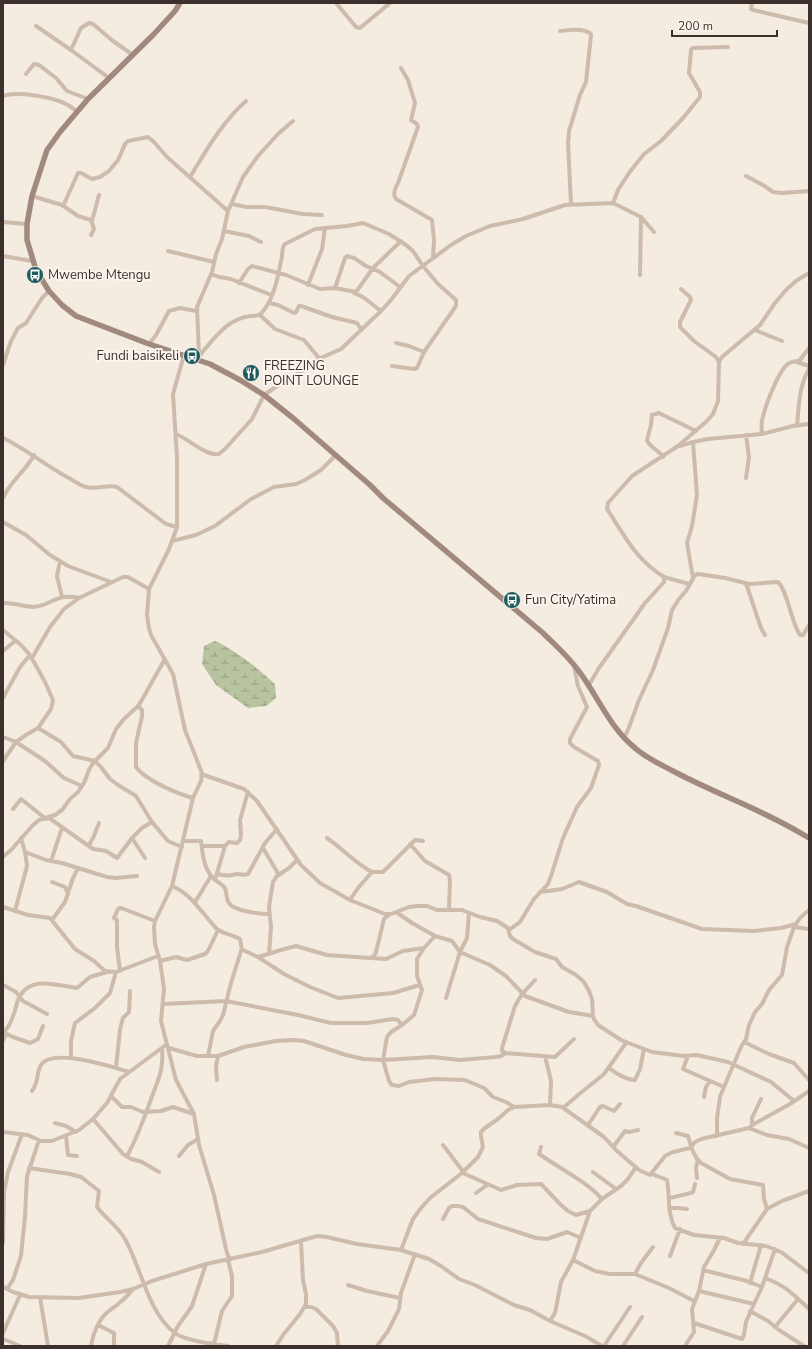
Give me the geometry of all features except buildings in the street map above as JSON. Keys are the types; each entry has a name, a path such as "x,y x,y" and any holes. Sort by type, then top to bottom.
{"main road":[{"path":"180,3 166,22 77,111 54,138 47,150 32,196 27,224 28,240 32,260 41,280 49,291 62,305 76,316 149,344 198,358 240,380 264,395 293,418 383,498 543,633 562,651 589,685 611,722 635,749 648,758 684,777 770,817 809,838"}],"street":[{"path":"336,3 356,27 360,28 390,3"},
{"path":"752,3 751,8 753,10 809,23"},
{"path":"71,50 81,28 89,23 93,24 133,55"},
{"path":"36,26 109,78"},
{"path":"560,31 580,29 587,31 591,35 586,82 580,95 569,131 569,185 571,204"},
{"path":"613,203 618,190 629,172 644,154 664,138 683,118 700,97 700,92 689,73 691,50 693,48 728,47"},
{"path":"26,74 34,64 38,64 56,78 67,91 88,99"},
{"path":"401,68 408,80 415,104 411,120 417,124 418,127 398,183 394,190 394,196 396,199 432,220 434,240 433,258"},
{"path":"3,96 19,94 53,99 66,104 77,111"},
{"path":"190,177 224,124 246,101"},
{"path":"198,358 198,324 196,311 199,300 211,274 223,236 228,211 243,176 258,156 278,134 293,121"},
{"path":"62,205 65,203 78,173 81,172 92,179 106,174 118,160 125,144 128,141 141,137 148,137 152,139 167,158 228,211"},
{"path":"746,176 773,192 782,193 809,191"},
{"path":"91,235 94,229 92,221 100,195"},
{"path":"32,196 62,205 78,216 90,219 92,221"},
{"path":"176,434 209,453 219,454 252,419 264,395 304,370 319,358 341,349 381,311 409,276 466,236 490,226 523,219 565,205 613,203 641,217 654,232"},
{"path":"232,204 246,207 265,207 303,214 322,215"},
{"path":"640,275 641,217"},
{"path":"3,222 27,224"},
{"path":"198,358 230,324 244,317 260,315 269,303 282,260 283,246 285,244 315,229 347,226 362,222 401,241 413,251 438,284 456,300 457,303 424,352 416,369 392,366"},
{"path":"308,285 322,249 324,228"},
{"path":"224,231 249,236 261,242"},
{"path":"354,292 357,291 373,268 401,241"},
{"path":"168,251 214,262"},
{"path":"3,256 32,260"},
{"path":"335,288 347,256 373,268 400,287"},
{"path":"240,283 248,269 252,266 291,276 308,285 320,289 335,288 354,292 364,297 381,311"},
{"path":"719,362 727,351 760,325 786,290 796,281 809,273"},
{"path":"211,274 231,279 271,295"},
{"path":"681,289 690,297 691,300 680,322 680,327 694,341 716,357 719,362 718,401 713,414 696,431 663,457 632,476 606,506 634,551 650,567 664,577 689,584"},
{"path":"3,364 11,341 18,328 26,323 42,298 49,291"},
{"path":"269,303 278,305 293,313 296,312 299,306 301,306 332,317 357,323 361,329"},
{"path":"149,344 156,335 169,311 180,308 196,311"},
{"path":"260,315 276,329 304,340 319,358"},
{"path":"755,330 782,341"},
{"path":"396,343 424,352"},
{"path":"797,362 809,348"},
{"path":"184,355 173,394 176,434 176,527 172,542 149,589 147,615 149,628 155,644 173,674 185,730 202,774 201,781 193,798 172,886 155,921 153,932 164,989 164,1004 161,1021 176,1080 194,1114 198,1139 214,1195 226,1249 230,1259 232,1296 222,1311 214,1344"},
{"path":"762,434 762,421 768,403 778,379 787,364 790,362 797,362 809,368 804,378 800,397 797,426"},
{"path":"663,457 661,453 649,444 647,440 652,415 659,413 696,431"},
{"path":"678,446 693,442 762,434 809,424"},
{"path":"746,435 749,457 746,478"},
{"path":"3,438 34,455 58,472 88,488 111,486 117,487 166,524 176,527"},
{"path":"692,578 687,543 692,526 696,495 693,442"},
{"path":"3,498 6,492 29,465 34,455"},
{"path":"172,542 196,535 208,529 251,499 274,487 296,484 305,480 321,470 335,456"},
{"path":"3,522 26,535 50,555 72,568 111,582"},
{"path":"60,561 57,576 62,597"},
{"path":"624,738 653,670 668,628 672,610 686,591 692,578 698,574 752,585 776,582 780,584 800,635 803,635 809,625"},
{"path":"3,698 20,667 31,656 58,616 69,605 79,598 118,578 125,577 149,589"},
{"path":"589,685 599,668 645,603 662,586 664,577"},
{"path":"746,583 761,628 765,635"},
{"path":"3,603 22,606 36,606 62,597 79,598"},
{"path":"3,630 20,644 31,656 50,691 53,700 50,709 38,728 16,742 3,761"},
{"path":"3,651 15,641"},
{"path":"3,857 33,825 40,820 62,810 70,799 78,792 88,770 95,760 108,748 116,729 122,720 138,706 164,659"},
{"path":"509,930 520,922 534,899 548,884 563,838 577,807 591,788 600,763 570,743 570,739 587,707 578,686 574,666"},
{"path":"138,706 142,710 142,716 136,743 136,767 146,776 170,790 193,798"},
{"path":"38,728 61,742 73,756 95,760 110,779 136,796 152,822 168,841 182,847"},
{"path":"3,736 16,742 46,761 62,776 82,786"},
{"path":"202,774 248,792 257,801 297,860 320,883 350,900 382,914 391,914"},
{"path":"195,902 213,878 218,874 225,846 229,842 237,843 240,840 240,820 248,792"},
{"path":"13,809 21,799 89,846 96,850 107,851 118,858 132,838 142,828 152,822"},
{"path":"89,846 98,823"},
{"path":"51,861 62,828"},
{"path":"218,874 226,876 238,874 243,876 247,874 262,848 277,829"},
{"path":"15,911 26,869 25,852 20,838"},
{"path":"132,838 145,858"},
{"path":"327,838 372,872 383,872 416,839 423,840"},
{"path":"183,841 201,840 204,864 213,878 225,888 228,901 231,906 243,910 269,914"},
{"path":"410,844 425,860 449,876 449,910"},
{"path":"202,846 225,846"},
{"path":"262,848 279,875"},
{"path":"25,852 51,861 113,878 137,876"},
{"path":"269,954 271,927 269,902 272,886 279,875 297,860"},
{"path":"52,920 63,905 78,868"},
{"path":"350,900 372,872"},
{"path":"52,882 65,886 68,894"},
{"path":"540,892 562,889 579,882 609,893 630,905 702,929 754,931 795,926 809,929"},
{"path":"172,886 181,890 195,902 218,930 240,939 242,950 238,958 220,1021 213,1031 208,1056"},
{"path":"384,919 391,914 409,907 427,906 437,910 462,910 497,921 506,926 509,930 510,936 513,939 535,952 556,959 562,967 573,972 582,980 589,991 591,997 592,1016 598,1025 626,1043 644,1049 672,1055 702,1055 733,1064 771,1082 794,1101"},
{"path":"3,907 28,915 47,916 52,920 75,949 94,962 102,970 108,972"},
{"path":"71,1058 71,1041 75,1023 95,1008 110,993 118,971 117,920 114,918 118,910 121,908 155,921"},
{"path":"717,1136 716,1118 724,1086 744,1042 755,1012 762,1004 769,990 782,975 788,947 795,926 809,910"},
{"path":"396,912 435,936 452,941 460,952 490,965 499,971 528,998 569,1012 592,1016"},
{"path":"446,998 460,952 467,938 469,913"},
{"path":"370,958 374,956 376,952 384,919 382,914"},
{"path":"3,1041 4,1033 14,1015 19,997 27,988 33,985 57,984 77,988 93,975 118,971 159,958 176,957 187,960 205,954 208,951 218,930"},
{"path":"435,936 424,948 418,959 416,967 417,976 422,991 414,1015 388,1034 383,1060 388,1081 399,1086 409,1082 434,1079 465,1080 484,1088 493,1097 514,1107"},
{"path":"258,957 296,946 327,955 386,959 402,951 424,948"},
{"path":"242,950 258,957 284,974 310,987 338,998 393,992 420,985"},
{"path":"506,1053 502,1051 502,1045 515,1006 522,994 535,980"},
{"path":"3,985 16,992 19,997 47,1014"},
{"path":"116,1068 120,1029 123,1018 129,1012 130,991"},
{"path":"164,1004 226,1001 331,1023 367,1023 393,1019 398,1020 402,1025"},
{"path":"4,1033 30,1043 38,1038 43,1026"},
{"path":"3,1132 32,1136 39,1140 52,1142 76,1132 92,1119 107,1103 118,1081 128,1072 168,1046 197,1056 218,1056 244,1047 276,1041 293,1040 304,1041 357,1058 383,1060 433,1057 460,1060 496,1057 506,1053 556,1057 574,1039"},
{"path":"744,1042 769,1054 794,1063 809,1080"},
{"path":"563,1108 602,1076 626,1043"},
{"path":"127,1156 139,1134 161,1070 163,1060 162,1049"},
{"path":"609,1068 635,1080 640,1069 644,1049"},
{"path":"217,1080 216,1066 218,1056"},
{"path":"545,1056 551,1081 550,1105"},
{"path":"688,1056 683,1069 724,1086"},
{"path":"32,1091 37,1085 39,1071 43,1063 61,1058 83,1059 128,1072"},
{"path":"704,1096 706,1087 710,1081"},
{"path":"652,1174 665,1156 691,1147 697,1141 751,1127 808,1092"},
{"path":"111,1096 122,1107 131,1107 141,1112 161,1111 173,1107 194,1114"},
{"path":"751,1127 752,1118 761,1099"},
{"path":"588,1125 600,1107 603,1106 614,1111 620,1104"},
{"path":"401,1250 413,1219 420,1208 478,1157 482,1151 483,1145 480,1135 485,1128 514,1107 550,1105 563,1108 588,1125 604,1137 643,1173 649,1175 652,1174 667,1180 670,1198 669,1208 673,1226 694,1235 720,1238 742,1244 761,1245 774,1249 809,1273"},
{"path":"92,1119 127,1156 159,1172"},
{"path":"55,1123 66,1126 76,1132"},
{"path":"751,1127 767,1135 789,1139 809,1148"},
{"path":"614,1147 625,1131 629,1132 638,1130"},
{"path":"676,1133 688,1136 691,1147 698,1160 730,1179 763,1185 767,1209"},
{"path":"3,1243 4,1193 8,1172 22,1134"},
{"path":"66,1136 68,1155 77,1156"},
{"path":"179,1156 188,1145 198,1139"},
{"path":"39,1140 29,1168 26,1187 22,1253 14,1278 5,1288 20,1295 29,1297 79,1298 133,1289 162,1277 206,1264 317,1236 357,1244 401,1250 415,1254 441,1266 459,1279 530,1310 603,1346 630,1307"},
{"path":"443,1144 462,1172 487,1185 501,1190 517,1185 540,1184 575,1215 590,1211 602,1199 628,1180 636,1167"},
{"path":"541,1147 539,1154 577,1178 602,1199"},
{"path":"697,1178 696,1168 698,1160"},
{"path":"29,1168 79,1176 99,1190 100,1194 97,1207 114,1223 124,1237 149,1297 160,1316 175,1333 187,1338 228,1346"},
{"path":"592,1172 616,1189"},
{"path":"670,1198 693,1192 695,1184"},
{"path":"476,1193 487,1185"},
{"path":"742,1244 754,1230 767,1209 782,1201 809,1191"},
{"path":"442,1219 449,1208 452,1206 458,1206 462,1207 478,1219 536,1238 547,1239 566,1232 581,1238"},
{"path":"669,1208 687,1209"},
{"path":"550,1321 555,1313 562,1279 573,1260 590,1211"},
{"path":"670,1256 680,1230"},
{"path":"685,1346 694,1332 692,1313 694,1301 699,1291 703,1270 720,1238"},
{"path":"276,1346 283,1334 304,1307 306,1301 301,1241"},
{"path":"750,1283 761,1245"},
{"path":"635,1274 653,1247"},
{"path":"694,1323 742,1339 746,1322 762,1288 774,1249"},
{"path":"377,1346 388,1331 399,1309 400,1298 415,1254"},
{"path":"573,1260 595,1271 610,1274 635,1274 669,1288 694,1301"},
{"path":"168,1346 192,1306 206,1264"},
{"path":"703,1270 750,1283 762,1288"},
{"path":"765,1278 785,1286 809,1309"},
{"path":"348,1285 367,1291 400,1298"},
{"path":"91,1346 98,1325 109,1311 124,1300 133,1289"},
{"path":"699,1291 754,1304"},
{"path":"3,1333 20,1295"},
{"path":"40,1297 48,1346"},
{"path":"775,1327 798,1299"},
{"path":"304,1307 316,1309 333,1326 337,1333 338,1346"},
{"path":"750,1311 768,1321 804,1346"},
{"path":"623,1346 642,1317"},
{"path":"98,1325 113,1332 114,1346"},
{"path":"3,1339 20,1346"}],"green space":[{"path":"215,641 246,660 275,684 276,698 266,706 248,708 216,685 202,664 204,646"}],"place":[{"name":"Mwembe Mtengu","path":"35,275"},
{"name":"Fundi baisikeli","path":"192,356"},
{"name":"FREEZING POINT LOUNGE","path":"251,373"},
{"name":"Fun City/Yatima","path":"512,600"}]}
